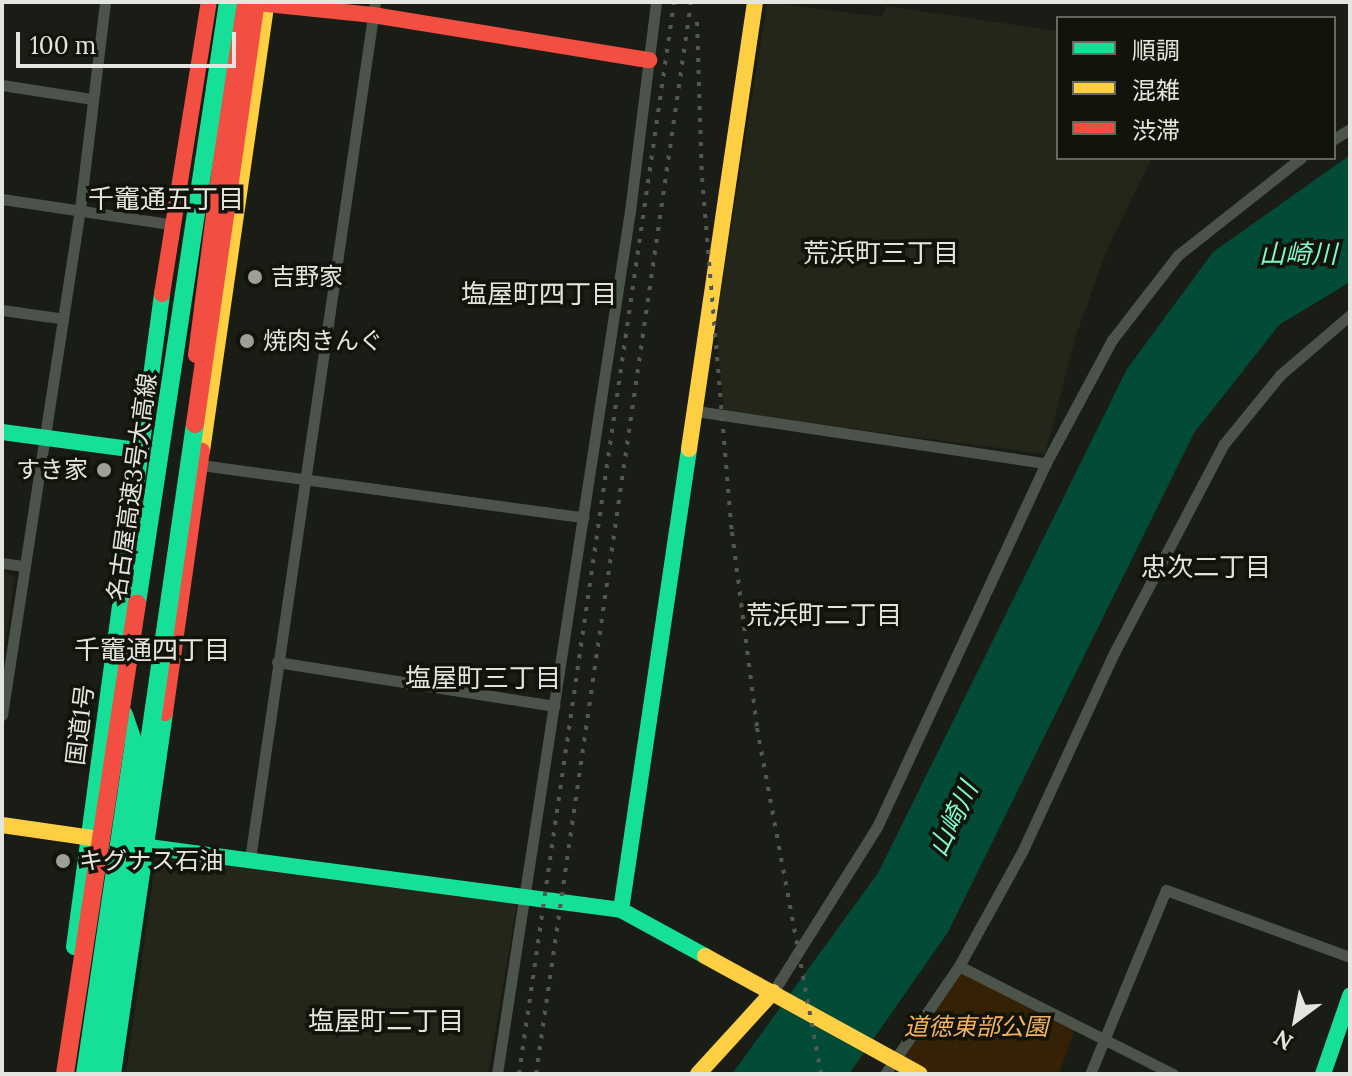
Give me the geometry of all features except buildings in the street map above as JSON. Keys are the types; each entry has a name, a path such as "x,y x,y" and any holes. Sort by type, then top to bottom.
{"main road":[{"name":"国道1号","path":"55,1074 90,837 137,450 209,2"},
{"name":"名古屋高速3号大高線","path":"65,1074 124,713 228,2"},
{"path":"183,501 204,276 241,2"},
{"path":"621,910 755,2"},
{"path":"101,1074 183,501 260,3"},
{"path":"260,3 374,8 649,60"},
{"path":"113,1074 201,465 260,3"},
{"path":"2,432 137,450"},
{"path":"85,1074 134,744 124,713"},
{"path":"2,825 621,910 777,994 890,1064 920,1074"},
{"path":"698,1074 777,994"},
{"path":"1323,1074 1343,1037 1350,996"}],"street":[{"path":"2,715 45,438 59,318 80,209 105,2"},
{"path":"497,1074 555,706 656,2"},
{"path":"250,859 303,475 374,8"},
{"path":"2,85 91,99"},
{"path":"777,994 834,900 915,752 1046,463 1112,340 1155,281 1198,237 1298,160"},
{"path":"2,199 175,225"},
{"path":"2,310 59,318"},
{"path":"890,1064 959,966 1022,852 1115,651 1216,457 1280,375 1350,315"},
{"path":"696,411 1046,463"},
{"path":"201,465 303,475 583,517"},
{"path":"2,563 23,566"},
{"path":"277,662 555,706"},
{"path":"1090,1074 1166,890 1350,957"},
{"path":"959,966 1173,1074"}],"shaded area":[{"path":"767,2 882,17 886,6 1056,31 1056,160 1151,160 1108,247 1076,335 1045,454 724,412 716,323"},
{"path":"2,570 15,578 2,665"},
{"path":"156,857 517,904 488,1074 126,1074"}],"green space":[{"name":"道徳東部公園","path":"959,966 1076,1025 1059,1074 920,1074 896,1062"}],"water":[{"name":"山崎川","path":"1350,155 1350,282 1279,325 1194,433 948,932 849,1074 732,1074 878,873 1127,369 1213,252"}],"railway":[{"path":"519,1074 674,2"},
{"path":"536,1074 691,2"},
{"path":"697,22 702,178 732,532 757,728 821,1074"}],"traffic: fast":[{"path":"137,603 228,2"},
{"path":"74,947 162,294"},
{"path":"101,1074 195,424"},
{"path":"2,432 137,450"},
{"path":"621,910 689,449"},
{"path":"113,1074 165,713"},
{"path":"85,1074 134,744 124,715"},
{"path":"134,845 621,910 705,956"},
{"path":"1323,1074 1350,996"}],"traffic: slow":[{"path":"202,451 267,2"},
{"path":"689,449 755,2"},
{"path":"2,825 99,839"},
{"path":"705,956 920,1074"},
{"path":"698,1074 773,992"}],"traffic: jam":[{"path":"162,294 209,2"},
{"path":"196,355 241,2"},
{"path":"195,424 256,2"},
{"path":"257,3 373,15 649,60"},
{"path":"165,713 202,451"},
{"path":"65,1074 137,603"}],"place":[{"name":"吉野家","path":"255,277"},
{"name":"焼肉きんぐ","path":"247,341"},
{"name":"すき家","path":"104,470"},
{"name":"キグナス石油","path":"63,861"}],"district":[{"name":"千竈通五丁目","path":"166,199"},
{"name":"荒浜町三丁目","path":"881,253"},
{"name":"塩屋町四丁目","path":"539,294"},
{"name":"忠次二丁目","path":"1206,567"},
{"name":"荒浜町二丁目","path":"824,615"},
{"name":"千竈通四丁目","path":"152,650"},
{"name":"塩屋町三丁目","path":"483,678"},
{"name":"塩屋町二丁目","path":"386,1021"}]}
